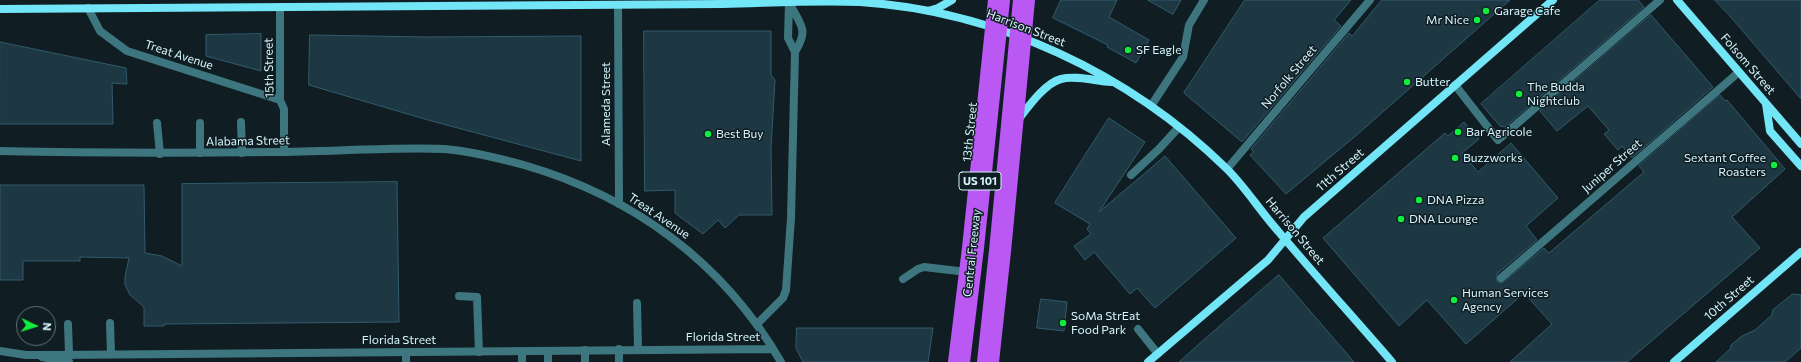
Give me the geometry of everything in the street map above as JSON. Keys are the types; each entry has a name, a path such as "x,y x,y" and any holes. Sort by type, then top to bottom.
{"highway":[{"name":"Central Freeway","path":"958,362 974,240 998,0"},
{"name":"US 101","path":"986,362 1002,235 1024,0"}],"street":[{"name":"Harrison Street","path":"0,9 280,7 367,3 565,3 618,5 812,0 862,2 928,12 994,27 1070,59 1114,82 1151,106 1179,127 1227,169 1284,239 1392,362"},
{"path":"928,12 952,0"},
{"name":"13th Street","path":"958,362 998,0"},
{"path":"986,362 1024,0"},
{"path":"1151,106 1183,57 1189,25 1204,0"},
{"name":"Norfolk Street","path":"1227,169 1370,0"},
{"name":"11th Street","path":"1148,362 1268,260 1284,239 1304,217 1553,0"},
{"path":"1454,85 1498,140 1660,0"},
{"name":"Folsom Street","path":"1677,0 1801,144"},
{"path":"757,324 783,298 786,290 791,218 795,52 788,38 789,1"},
{"path":"789,1 803,30 803,39 795,52"},
{"name":"Alameda Street","path":"618,5 619,204"},
{"name":"15th Street","path":"280,7 280,100 284,109 284,152"},
{"name":"Treat Avenue","path":"88,8 100,31 127,51 280,100"},
{"name":"Juniper Street","path":"1501,278 1739,72"},
{"path":"1010,130 1037,96 1054,82 1071,78 1114,82"},
{"path":"1766,103 1770,131 1801,166"},
{"path":"240,122 242,153"},
{"path":"158,123 160,154"},
{"path":"200,123 200,153"},
{"path":"1131,175 1159,149 1179,127"},
{"name":"Alabama Street","path":"0,151 160,154 445,149 495,157"},
{"name":"Treat Avenue","path":"495,157 570,180 619,204 674,238 700,260 725,285 757,324 780,362"},
{"name":"10th Street","path":"1674,362 1801,252"},
{"path":"903,279 918,269 924,267 967,272"},
{"path":"459,296 477,297 479,352"},
{"path":"637,303 638,349"},
{"path":"110,323 111,354"},
{"path":"68,324 69,358"},
{"path":"1138,329 1158,354"},
{"path":"618,349 619,362"},
{"name":"Florida Street","path":"0,351 26,355 69,358 111,354 773,349"},
{"path":"584,350 584,362"},
{"path":"548,351 548,362"},
{"path":"406,352 406,362"},
{"path":"522,352 522,362"}],"building":[{"path":"1061,0 1117,0 1109,17 1149,40 1136,63 1107,47 1108,45 1053,18"},
{"path":"1148,0 1181,0 1173,14"},
{"path":"1245,0 1351,0 1334,20 1341,26 1242,142 1184,93"},
{"path":"1382,0 1510,0 1359,133 1286,194 1250,155 1254,152 1251,149 1349,33 1352,36"},
{"path":"1600,0 1638,0 1644,7 1505,127 1500,126 1481,104"},
{"path":"1715,0 1801,0 1801,99 1729,15"},
{"path":"1651,15 1713,87 1632,158 1622,146 1618,150 1604,134 1609,130 1588,106 1557,131 1540,111"},
{"name":"Best Buy","path":"644,31 771,31 771,75 775,80 771,148 772,215 739,215 725,228 718,220 703,234 675,213 675,190 645,191"},
{"path":"261,34 261,71 206,56 206,35"},
{"path":"310,35 427,37 581,36 581,161 428,120 309,85"},
{"path":"0,42 126,68 127,84 112,83 113,124 0,124"},
{"path":"1720,95 1725,101 1727,100 1785,169 1732,217 1760,248 1627,362 1510,362 1552,324 1524,293 1466,344 1427,300 1399,326 1323,238 1445,133 1448,136 1464,122 1479,139 1462,153 1478,172 1511,143 1558,198 1526,226 1537,240 1497,274 1497,281 1502,283 1544,248 1549,253 1644,172 1639,166"},
{"path":"1109,118 1145,142 1099,212 1165,156 1236,238 1155,308 1137,288 1130,294 1094,252 1085,260 1074,246 1091,234 1087,229 1090,224 1055,203"},
{"path":"397,182 399,322 164,324 164,326 144,326 144,307 130,295 125,285 129,258 80,257 80,261 23,261 23,280 0,280 0,185 144,185 145,253 162,256 182,266 182,184"},
{"path":"1279,275 1354,362 1179,362 1207,337"},
{"path":"1793,294 1801,295 1801,348 1785,362 1716,362 1731,348 1731,345 1742,336 1755,330 1772,315 1773,310"},
{"path":"1041,299 1067,302 1064,331 1037,328"},
{"path":"797,328 933,328 928,362 803,362 796,348"}],"place":[{"name":"Garage Cafe","path":"1486,11"},
{"name":"Mr Nice","path":"1477,20"},
{"name":"SF Eagle","path":"1128,50"},
{"name":"Butter","path":"1407,82"},
{"name":"The Budda Nightclub","path":"1519,94"},
{"name":"Bar Agricole","path":"1458,132"},
{"name":"Best Buy","path":"708,134"},
{"name":"Buzzworks","path":"1455,158"},
{"name":"Sextant Coffee Roasters","path":"1774,165"},
{"name":"DNA Pizza","path":"1419,200"},
{"name":"DNA Lounge","path":"1401,219"},
{"name":"Human Services Agency","path":"1454,300"},
{"name":"SoMa StrEat Food Park","path":"1063,323"}]}
